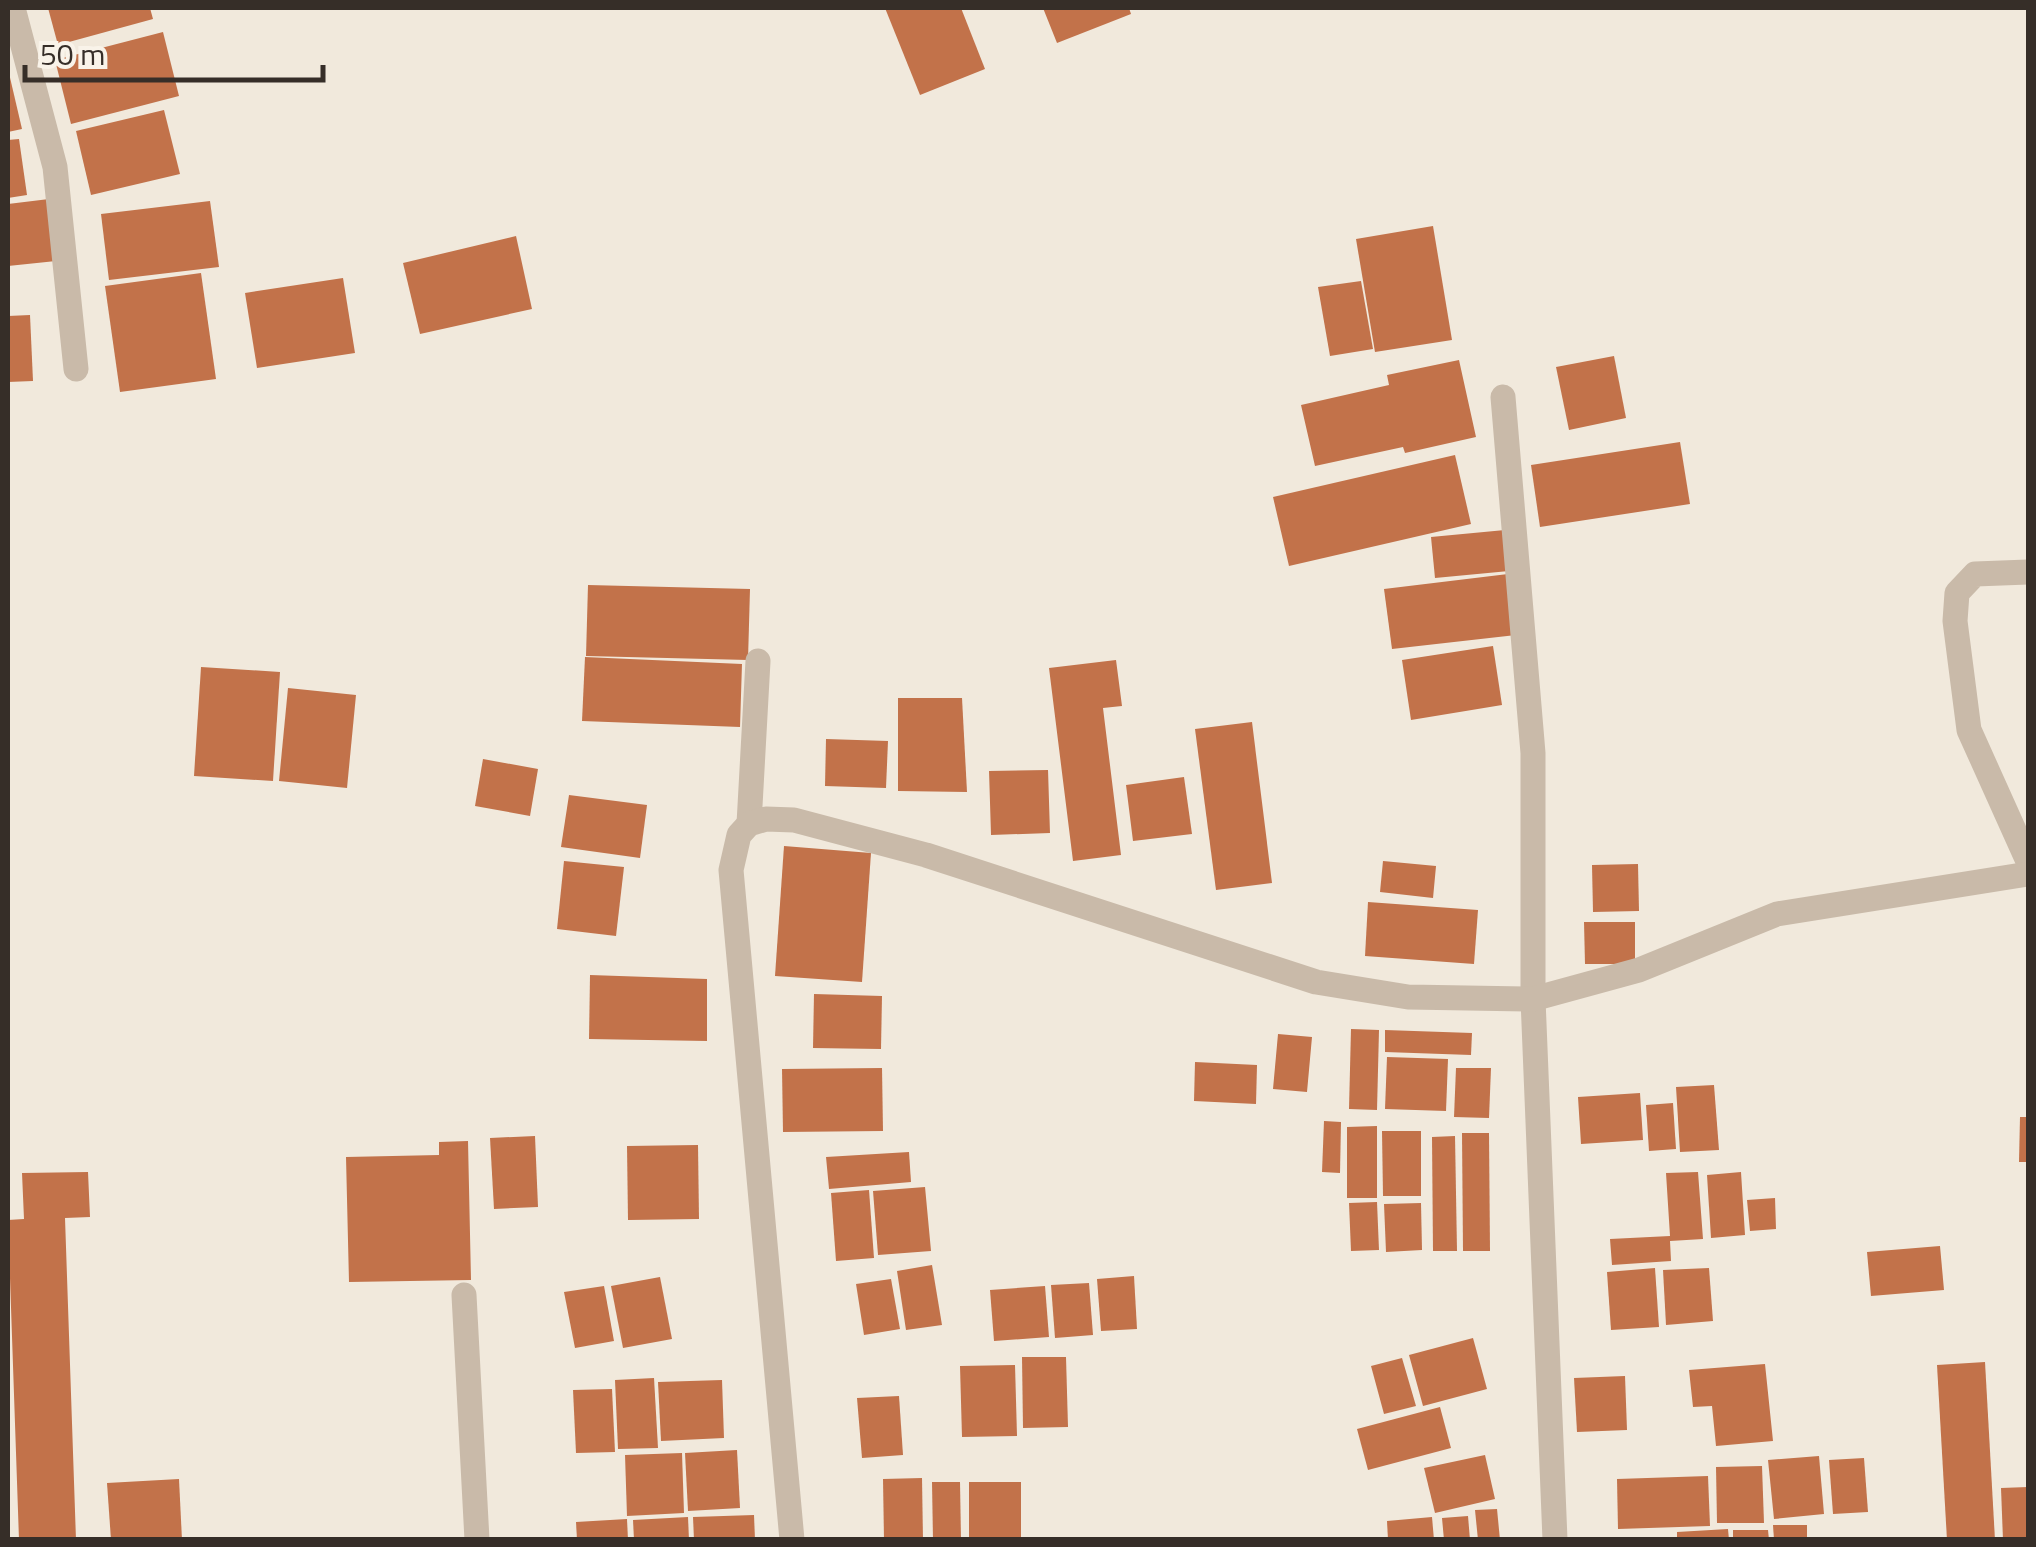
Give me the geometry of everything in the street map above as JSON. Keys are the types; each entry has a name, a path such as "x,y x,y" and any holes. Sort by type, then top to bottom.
{"street":[{"path":"13,8 55,168 76,369"},
{"path":"1503,397 1533,753 1533,999 1555,1540"},
{"path":"2028,572 1974,574 1957,593 1955,620 1969,730 2028,860"},
{"path":"749,824 758,661"},
{"path":"792,1540 731,870 740,835 749,824 766,819 794,820 926,855 1316,982 1408,997 1533,999 1639,970 1776,914 2028,874"},
{"path":"464,1295 477,1540"}],"building":[{"path":"48,8 150,8 153,19 58,45"},
{"path":"885,8 961,8 985,69 920,95"},
{"path":"1043,8 1129,8 1131,14 1057,43"},
{"path":"163,32 179,96 71,124 55,60"},
{"path":"8,69 22,129 8,132"},
{"path":"164,110 180,174 91,195 76,131"},
{"path":"19,139 27,195 8,198 8,140"},
{"path":"49,199 56,261 8,266 8,204"},
{"path":"210,201 219,267 109,280 101,214"},
{"path":"1433,226 1452,340 1375,352 1356,239"},
{"path":"516,236 532,309 420,334 403,263"},
{"path":"201,273 216,379 120,392 105,286"},
{"path":"343,278 355,353 257,368 245,293"},
{"path":"1361,281 1373,349 1330,356 1318,287"},
{"path":"30,315 33,381 8,382 8,316"},
{"path":"1614,356 1626,418 1569,430 1556,367"},
{"path":"1459,360 1476,437 1405,453 1403,447 1315,466 1301,405 1389,385 1387,375"},
{"path":"1680,442 1690,504 1540,527 1531,465"},
{"path":"1455,455 1471,524 1289,566 1273,497"},
{"path":"1505,530 1509,571 1435,578 1431,537"},
{"path":"1508,574 1516,635 1392,649 1384,589"},
{"path":"588,585 750,589 748,660 586,656"},
{"path":"1493,646 1502,705 1411,720 1402,660"},
{"path":"585,657 742,664 740,727 582,721"},
{"path":"1116,660 1122,706 1103,708 1121,855 1073,861 1049,668"},
{"path":"201,667 280,672 273,781 194,776"},
{"path":"288,688 356,695 347,788 279,781"},
{"path":"898,698 962,698 967,792 898,791"},
{"path":"1252,722 1272,883 1216,890 1195,729"},
{"path":"826,739 888,741 886,788 825,786"},
{"path":"483,759 538,769 530,816 475,806"},
{"path":"1048,770 1050,833 991,835 989,771"},
{"path":"1184,777 1192,834 1133,841 1126,785"},
{"path":"569,795 647,805 640,858 561,847"},
{"path":"784,846 871,853 862,982 775,976"},
{"path":"564,861 624,867 616,936 557,929"},
{"path":"1383,861 1436,866 1433,898 1380,892"},
{"path":"1638,864 1639,911 1593,912 1592,865"},
{"path":"1368,902 1478,910 1474,964 1365,956"},
{"path":"1584,922 1635,922 1635,964 1585,964"},
{"path":"590,975 707,979 707,1041 589,1039"},
{"path":"814,994 882,996 881,1049 813,1048"},
{"path":"1351,1029 1379,1030 1377,1110 1349,1109"},
{"path":"1385,1030 1472,1033 1471,1055 1385,1052"},
{"path":"1278,1034 1312,1037 1307,1092 1273,1089"},
{"path":"1387,1057 1448,1059 1446,1111 1385,1109"},
{"path":"1195,1062 1257,1065 1256,1104 1194,1101"},
{"path":"882,1068 883,1131 783,1132 782,1069"},
{"path":"1456,1068 1491,1068 1489,1118 1454,1117"},
{"path":"1714,1085 1719,1150 1680,1152 1676,1087"},
{"path":"1640,1093 1643,1140 1581,1144 1578,1097"},
{"path":"1673,1103 1676,1149 1649,1151 1646,1105"},
{"path":"2020,1117 2028,1117 2028,1162 2019,1162"},
{"path":"1324,1121 1341,1122 1340,1173 1322,1172"},
{"path":"1377,1126 1377,1198 1347,1198 1347,1127"},
{"path":"1382,1131 1421,1131 1421,1196 1383,1196"},
{"path":"1462,1133 1489,1133 1490,1251 1463,1251"},
{"path":"535,1136 538,1207 494,1209 490,1138"},
{"path":"1455,1136 1457,1251 1433,1251 1432,1137"},
{"path":"468,1141 471,1280 349,1282 346,1157 439,1155 439,1142"},
{"path":"698,1145 699,1219 628,1220 627,1146"},
{"path":"909,1152 911,1182 829,1189 826,1157"},
{"path":"88,1172 90,1217 65,1218 76,1540 19,1540 8,1220 24,1219 22,1173"},
{"path":"1698,1172 1703,1239 1670,1241 1671,1261 1612,1265 1610,1239 1670,1236 1666,1173"},
{"path":"1741,1172 1745,1235 1711,1238 1707,1175"},
{"path":"925,1187 931,1251 878,1255 873,1191"},
{"path":"869,1190 874,1258 836,1261 831,1193"},
{"path":"1775,1198 1776,1229 1750,1231 1747,1200"},
{"path":"1377,1202 1379,1250 1351,1251 1349,1203"},
{"path":"1421,1203 1422,1250 1386,1252 1384,1204"},
{"path":"1940,1246 1944,1290 1871,1296 1867,1252"},
{"path":"932,1265 942,1325 906,1330 897,1271"},
{"path":"1655,1268 1659,1327 1611,1330 1607,1272"},
{"path":"1709,1268 1713,1321 1666,1325 1663,1270"},
{"path":"1134,1276 1137,1329 1101,1331 1097,1279"},
{"path":"660,1277 672,1339 623,1348 611,1286"},
{"path":"891,1279 900,1329 864,1335 856,1284"},
{"path":"1089,1283 1093,1335 1055,1338 1051,1285"},
{"path":"604,1286 614,1341 575,1348 564,1292"},
{"path":"1045,1286 1049,1337 994,1341 990,1290"},
{"path":"1473,1338 1487,1389 1423,1406 1409,1355"},
{"path":"1022,1357 1066,1357 1068,1427 1023,1428"},
{"path":"1402,1358 1416,1406 1384,1414 1371,1366"},
{"path":"1985,1362 1995,1540 1947,1540 1937,1365"},
{"path":"1765,1364 1773,1441 1716,1446 1712,1406 1693,1407 1689,1370"},
{"path":"1015,1365 1017,1436 962,1437 960,1366"},
{"path":"1625,1376 1627,1430 1577,1432 1574,1378"},
{"path":"654,1378 658,1448 618,1449 615,1380"},
{"path":"722,1380 724,1438 661,1441 658,1382"},
{"path":"612,1389 615,1452 576,1453 573,1390"},
{"path":"899,1396 903,1455 862,1458 857,1398"},
{"path":"1440,1407 1451,1448 1368,1470 1357,1429"},
{"path":"737,1450 740,1508 688,1511 685,1453"},
{"path":"682,1453 684,1513 627,1516 625,1455"},
{"path":"1485,1455 1495,1499 1435,1513 1424,1468"},
{"path":"1819,1456 1824,1514 1774,1519 1768,1460"},
{"path":"1864,1458 1868,1512 1833,1514 1829,1460"},
{"path":"1762,1466 1764,1523 1717,1523 1716,1467"},
{"path":"1708,1476 1710,1526 1618,1529 1617,1479"},
{"path":"922,1478 923,1540 884,1540 883,1479"},
{"path":"179,1479 182,1540 111,1540 107,1483"},
{"path":"932,1482 960,1482 961,1540 933,1540"},
{"path":"969,1482 1021,1482 1021,1540 969,1540"},
{"path":"2028,1487 2028,1540 2003,1540 2001,1488"},
{"path":"1497,1509 1500,1540 1478,1540 1475,1510"},
{"path":"754,1515 755,1540 694,1540 693,1517"},
{"path":"1468,1516 1470,1540 1444,1540 1442,1518"},
{"path":"688,1517 689,1540 634,1540 633,1520"},
{"path":"1432,1517 1434,1540 1388,1540 1387,1521"},
{"path":"627,1519 628,1540 577,1540 576,1522"},
{"path":"1773,1525 1807,1525 1807,1540 1774,1540"},
{"path":"1728,1529 1729,1540 1677,1540 1677,1532"},
{"path":"1733,1530 1768,1530 1769,1540 1733,1540"}]}
